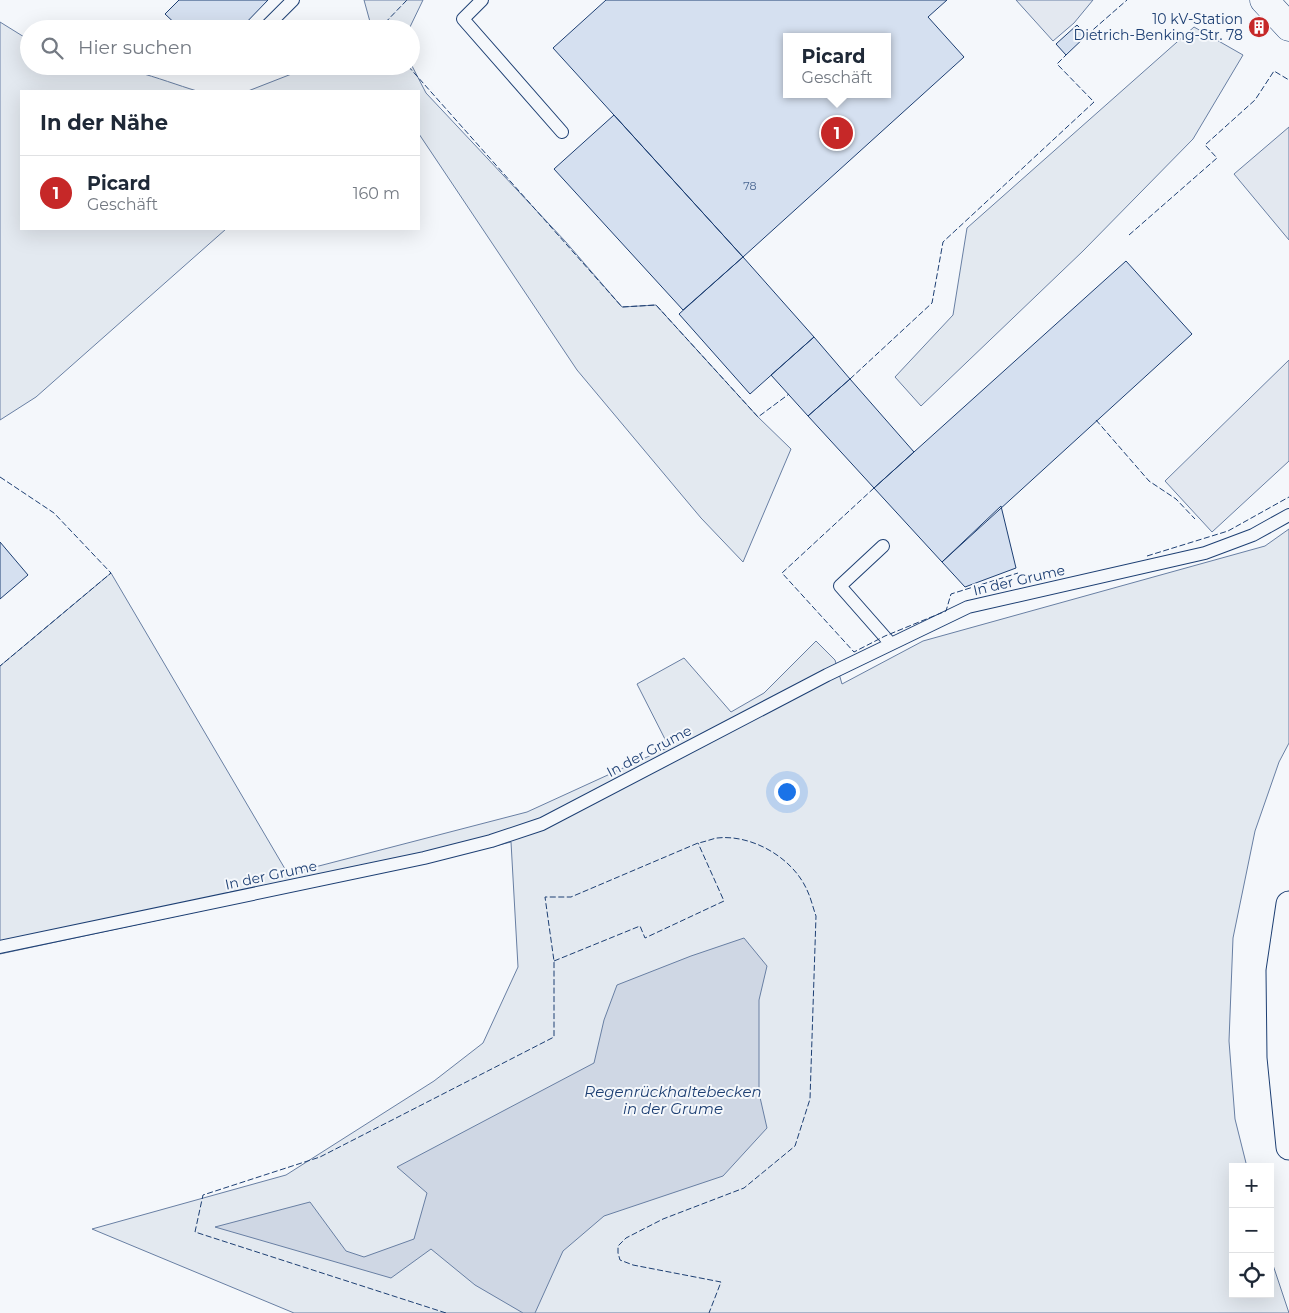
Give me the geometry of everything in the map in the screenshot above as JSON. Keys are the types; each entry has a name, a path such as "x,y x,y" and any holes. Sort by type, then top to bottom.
{"main road":[{"path":"1264,0 1289,27"}],"street":[{"path":"1289,904 1279,970 1280,1057 1289,1147"}],"lane":[{"path":"273,20 293,0"},
{"path":"482,0 463,19 562,132"},
{"name":"In der Grume","path":"0,947 424,858 492,841 542,824 827,675 968,607 1205,553 1253,535 1289,515"},
{"path":"883,546 840,586 891,644"}],"shaded area":[{"path":"364,0 423,0 413,20 370,20"},
{"path":"1016,0 1093,0 1074,23 1053,41"},
{"path":"0,22 20,34 20,75 148,75 194,90 20,90 20,230 225,230 36,397 0,420"},
{"path":"1194,27 1243,55 1193,139 1083,251 921,406 895,377 953,315 967,228"},
{"path":"289,75 417,75 426,93 565,241 622,307 656,305 758,417 791,449 743,562 701,518 577,370 420,135 420,90 251,90"},
{"path":"1289,127 1289,240 1234,174"},
{"path":"1289,360 1289,461 1212,532 1165,481"},
{"path":"1289,529 1289,743 1279,762 1255,831 1233,938 1229,1041 1235,1119 1246,1163 1229,1163 1229,1298 1274,1298 1274,1268 1289,1313 294,1313 92,1229 286,1175 434,1081 483,1043 518,967 511,842 438,860 0,954 0,666 111,573 288,874 527,812 669,747 637,684 684,658 731,712 764,693 816,641 835,660 842,684 923,641 1265,546"}],"water":[{"name":"Regenrückhaltebecken in der Grume","path":"744,938 767,966 759,1000 759,1093 767,1128 723,1176 604,1216 563,1251 535,1313 523,1313 475,1285 431,1249 391,1278 215,1227 310,1202 346,1251 364,1257 414,1239 427,1193 397,1167 594,1063 604,1020 617,985 691,956"}],"building":[{"path":"179,0 268,0 249,20 171,20 165,14"},
{"path":"606,0 947,0 928,17 964,57 743,257 553,48"},
{"name":"10 kV-Station Dietrich-Benking-Str. 78","path":"1257,19 1267,30 1261,34 1252,24"},
{"path":"1077,25 1087,35 1066,55 1056,44"},
{"path":"614,115 743,257 683,310 554,169"},
{"path":"743,257 814,337 750,394 679,314"},
{"path":"1126,261 1192,334 942,562 874,488"},
{"path":"814,337 850,379 808,416 771,375"},
{"path":"850,379 914,452 874,488 808,416"},
{"path":"1001,506 1016,568 965,587 942,562"},
{"path":"0,542 28,575 0,599"}],"fence":[{"path":"388,20 407,0"},
{"path":"1087,35 1127,0"},
{"path":"850,379 932,303 943,242 1094,102 1057,64 1066,55"},
{"path":"1129,235 1217,158 1205,145 1255,100 1274,71 1289,80"},
{"path":"416,75 622,307 656,305 758,417 789,394"},
{"path":"1096,420 1149,481 1176,499 1195,519"},
{"path":"0,477 54,513 111,573 0,666"},
{"path":"874,488 782,573 854,652 885,636 946,611 951,594 1018,573"},
{"path":"1147,556 1228,531 1289,497"},
{"path":"446,1313 195,1232 203,1195 320,1157 554,1037 554,961 545,897 571,897 698,843 717,838 730,838 757,844 782,858 801,878 810,896 816,916 810,1099 795,1146 744,1188 663,1219 626,1238 618,1246 620,1260 633,1265 721,1282 709,1313"},
{"path":"554,961 640,926 645,938 724,901 698,843"}],"place":[{"name":"10 kV-Station Dietrich-Benking-Str. 78","path":"1259,27"},
{"name":"Picard","path":"837,133"}]}
